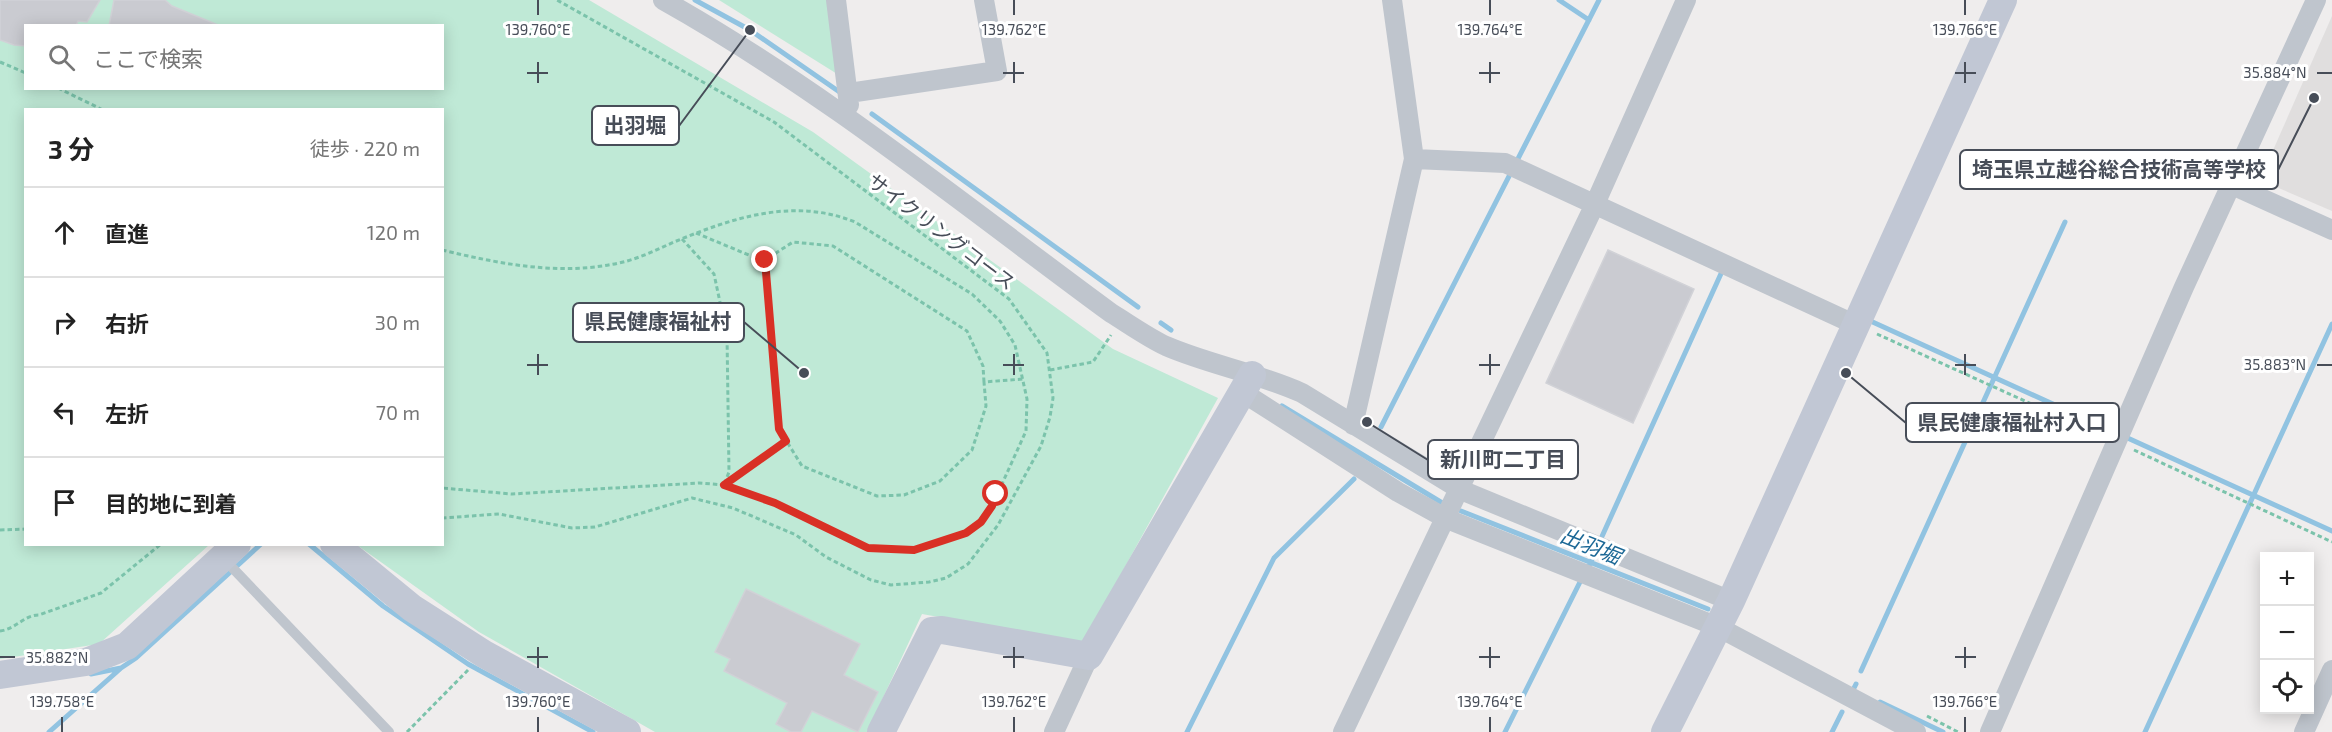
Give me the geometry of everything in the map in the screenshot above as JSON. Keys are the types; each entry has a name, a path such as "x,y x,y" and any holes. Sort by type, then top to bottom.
{"street":[{"path":"663,0 728,36 848,119 1123,320 1167,346 1247,383 1398,492 1446,519 1718,627 1916,732"},
{"path":"836,0 849,93 848,119"},
{"path":"849,93 997,71 984,0"},
{"path":"1353,425 1414,159 1392,0"},
{"path":"1343,732 1461,490 1595,204 1686,0"},
{"path":"1665,732 1731,602 2003,0"},
{"path":"1990,732 2117,442 2316,0"},
{"path":"1414,159 1505,163 1856,325"},
{"path":"2232,185 2332,230"},
{"path":"1247,383 1302,393 1461,490 1731,602"},
{"path":"1054,732 1089,656 1247,383"},
{"path":"336,546 393,596 484,654 627,732"},
{"path":"0,675 86,662 127,646 230,551"},
{"path":"881,732 932,631 942,630 1089,656"},
{"path":"2304,732 2332,670"}],"lane":[{"path":"230,551 389,732"}],"path":[{"name":"サイクリングコース","path":"444,518 499,514 572,528 595,528 692,498 733,508 796,535 826,557 871,580 892,585 943,579 968,564 998,525 1041,446 1053,398 1047,353 1009,299 774,122 557,0"},
{"path":"0,62 24,72"},
{"path":"62,90 99,108"},
{"path":"444,250 506,264 567,271 622,262 737,218 784,210 838,215 855,222 972,294 988,309 1000,321 1015,345 1027,399 1026,431 992,506 981,522 966,533 914,550 868,548 775,503 724,485 699,483 512,494 444,488"},
{"path":"696,233 763,261"},
{"path":"682,239 714,274 727,335 729,472 724,485"},
{"path":"793,242 833,246 967,331 983,366 984,382 986,406 972,450 940,481 904,495 877,496 802,466 779,429 765,260 793,242"},
{"path":"1050,370 1093,362 1123,320"},
{"path":"1856,325 2117,442 2332,542"},
{"path":"984,382 1023,379"},
{"path":"724,485 786,441"},
{"path":"0,530 24,529"},
{"path":"0,631 13,629 30,615 39,615 101,593 159,546"},
{"path":"406,732 484,654"}],"shaded area":[{"path":"2332,16 2332,211 2260,180"}],"green space":[{"path":"0,0 589,0 813,132 1113,349 1218,398 1083,643 922,614 867,732 655,732 479,632 358,546 444,546 444,108 24,108 24,546 208,546 99,644 0,659"},
{"path":"719,0 831,0 842,77"}],"building":[{"path":"0,0 100,0 87,22 24,24 24,46 0,40"},
{"path":"114,0 165,0 172,6 216,24 109,24"},
{"path":"1608,250 1694,289 1633,423 1546,383"},
{"path":"746,589 860,644 844,675 878,692 858,732 812,711 801,732 791,732 776,724 787,703 724,671 730,659 715,652"}],"waterway":[{"name":"出羽堀","path":"695,0 750,30 841,93"},
{"path":"1559,0 1589,20"},
{"path":"1381,427 1599,0"},
{"name":"出羽堀","path":"872,114 1138,307"},
{"path":"1861,671 2065,222"},
{"path":"1599,543 1724,267"},
{"path":"1866,319 2332,531"},
{"name":"出羽堀","path":"1161,323 1171,330"},
{"path":"2145,732 2332,324"},
{"name":"出羽堀","path":"1282,406 1444,504"},
{"path":"1187,732 1274,558 1354,479"},
{"name":"出羽堀","path":"1461,511 1708,609"},
{"path":"91,674 121,668 136,658 259,546"},
{"path":"311,546 383,606 468,664 593,732"},
{"name":"出羽堀","path":"1587,570 1596,551"},
{"path":"1505,732 1582,578"},
{"path":"49,732 120,669"},
{"name":"出羽堀","path":"1852,692 1856,684"},
{"name":"出羽堀","path":"1880,702 1943,732"},
{"path":"1832,732 1842,712"}],"place":[{"name":"出羽堀","path":"750,30"},
{"name":"埼玉県立越谷総合技術高等学校","path":"2314,98"},
{"name":"県民健康福祉村","path":"804,373"},
{"name":"県民健康福祉村入口","path":"1846,373"},
{"name":"新川町二丁目","path":"1367,422"}],"route":[{"path":"765,260 779,429 786,441 724,485 775,503 868,548 914,550 966,533 981,522 992,506 996,494"}]}
